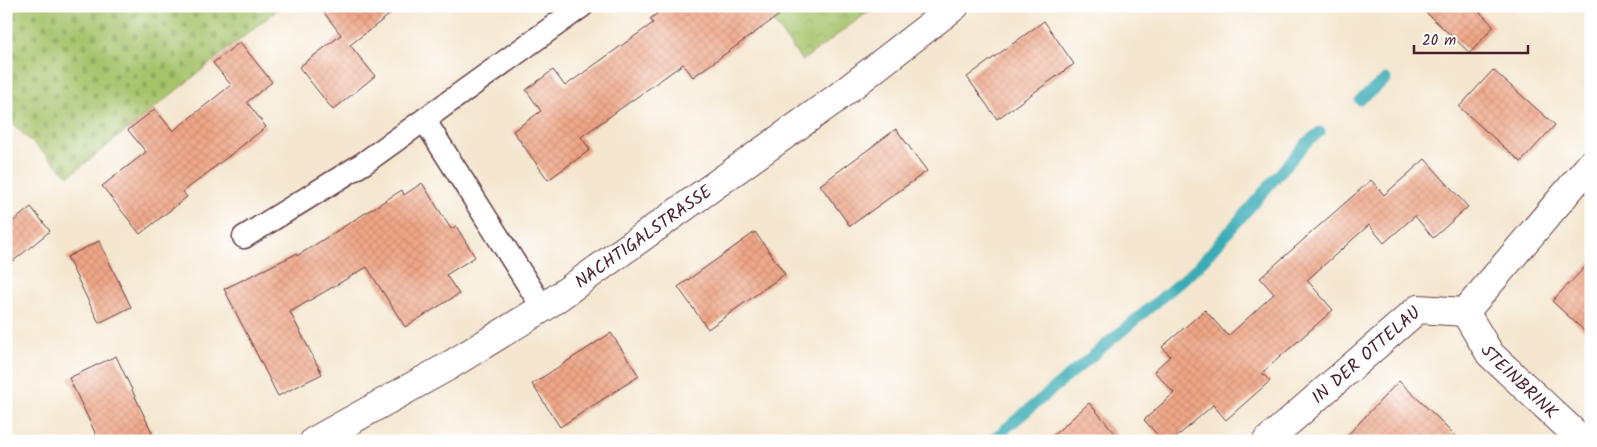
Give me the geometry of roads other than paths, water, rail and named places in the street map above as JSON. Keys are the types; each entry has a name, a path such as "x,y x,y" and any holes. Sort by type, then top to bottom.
{"street":[{"name":"NACHTIGALSTRASSE","path":"314,441 447,367 544,308 834,100 955,6"},
{"path":"1466,312 1591,164"},
{"name":"IN DER OTTELAU","path":"1267,441 1418,310 1466,312"},
{"name":"STEINBRINK","path":"1466,312 1490,354 1582,441"}],"lane":[{"path":"244,237 364,163 425,121 582,6"},
{"path":"425,121 544,308"}],"waterway":[{"path":"1360,100 1386,79"},
{"path":"991,441 1197,268 1307,142 1320,132"}]}
